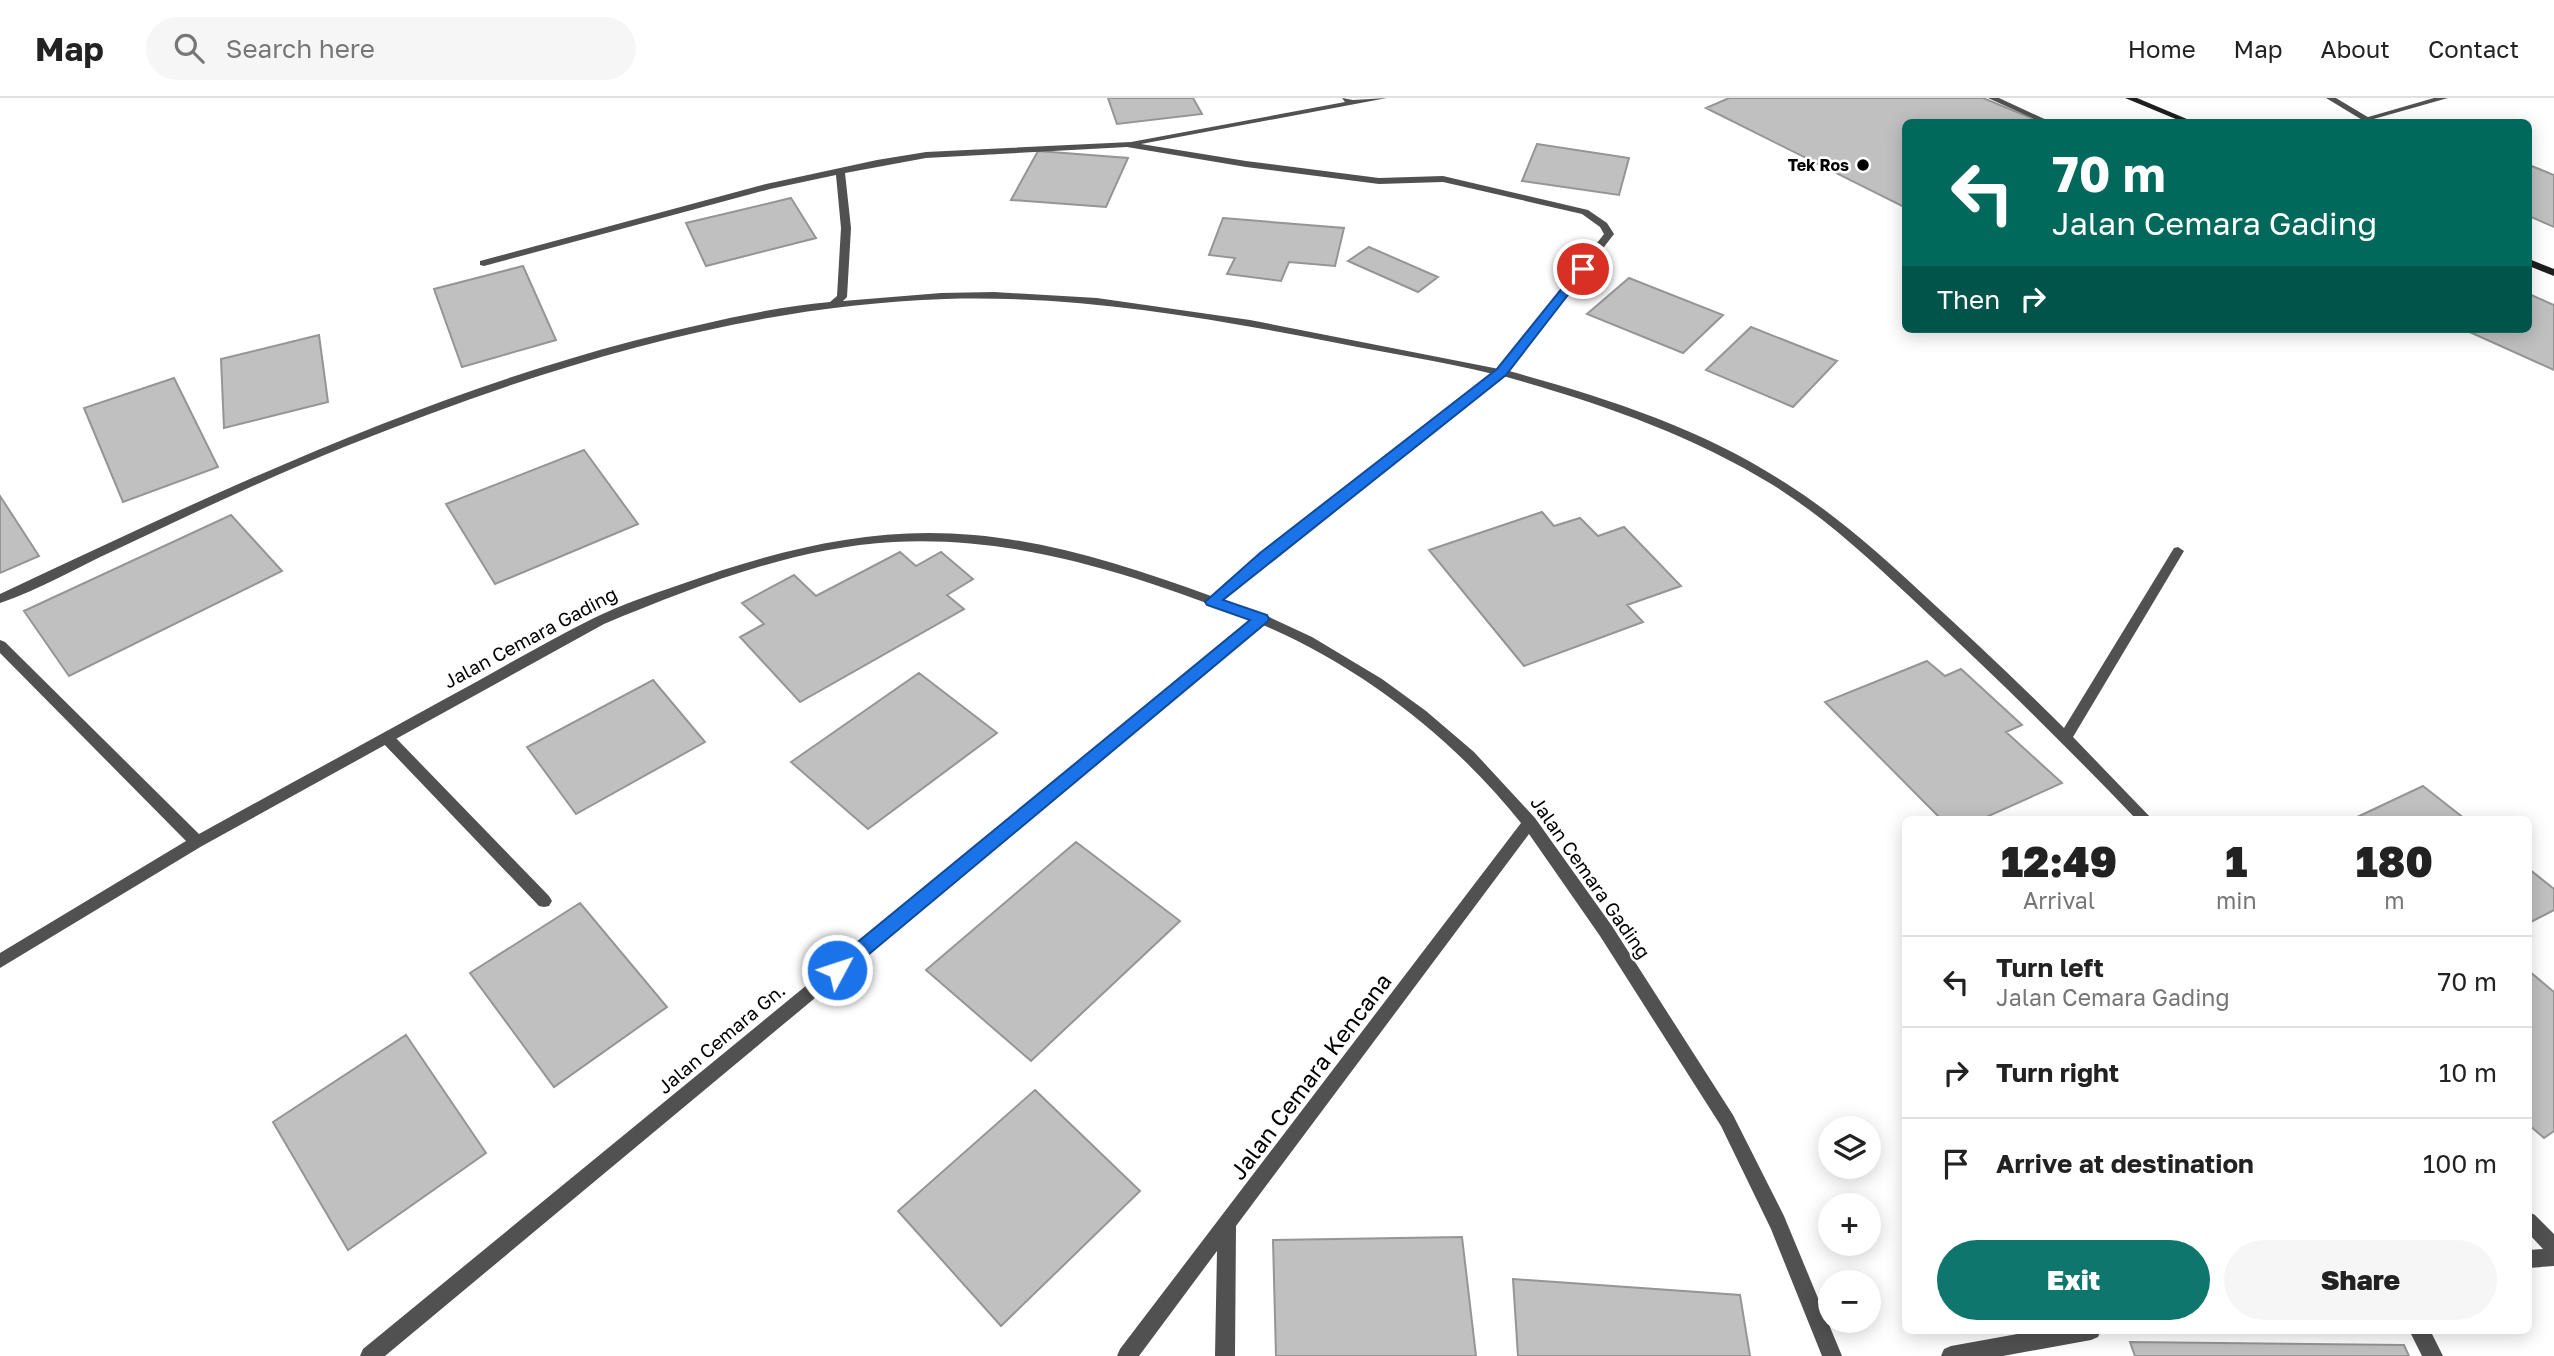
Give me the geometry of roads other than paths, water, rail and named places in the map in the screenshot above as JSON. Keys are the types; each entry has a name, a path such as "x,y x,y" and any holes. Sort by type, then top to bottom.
{"main road":[{"path":"2129,98 2182,119"},
{"path":"2532,263 2554,273"}],"street":[{"path":"484,263 840,170 926,155 1127,144 1348,100 1383,98"},
{"path":"1992,98 2041,119"},
{"path":"2330,98 2367,118"},
{"path":"2364,119 2444,98"},
{"path":"1127,144 1246,164 1379,181 1443,179 1585,212 1596,217 1608,229 1609,234 1502,372 1265,557 1212,602"},
{"path":"835,303 842,296 846,228 840,170"},
{"path":"0,599 194,507 337,445 479,389 638,342 737,320 835,303 945,295 1099,301 1181,310 1502,372 1636,415 1715,447 1783,486 1865,547 2066,737 2142,816"},
{"name":"Jalan Cemara Gading","path":"0,961 197,842 599,621 699,581 825,548 888,538 958,536 1028,544 1088,558 1153,578 1262,619 1322,649 1441,731 1487,774 1530,822 1609,935 1738,1141 1794,1255 1832,1356"},
{"path":"2066,737 2178,551"},
{"name":"Jalan Cemara Gn.","path":"370,1356 1262,619"},
{"path":"0,646 197,842"},
{"path":"387,738 544,901"},
{"name":"Jalan Cemara Kencana","path":"1127,1356 1530,822"},
{"path":"1225,1356 1227,1224"},
{"path":"2532,1224 2554,1247"},
{"path":"2532,1259 2554,1257"},
{"path":"1951,1356 2069,1334"},
{"path":"2421,1334 2433,1356"}],"place":[{"name":"Tek Ros","path":"1863,165"}]}
